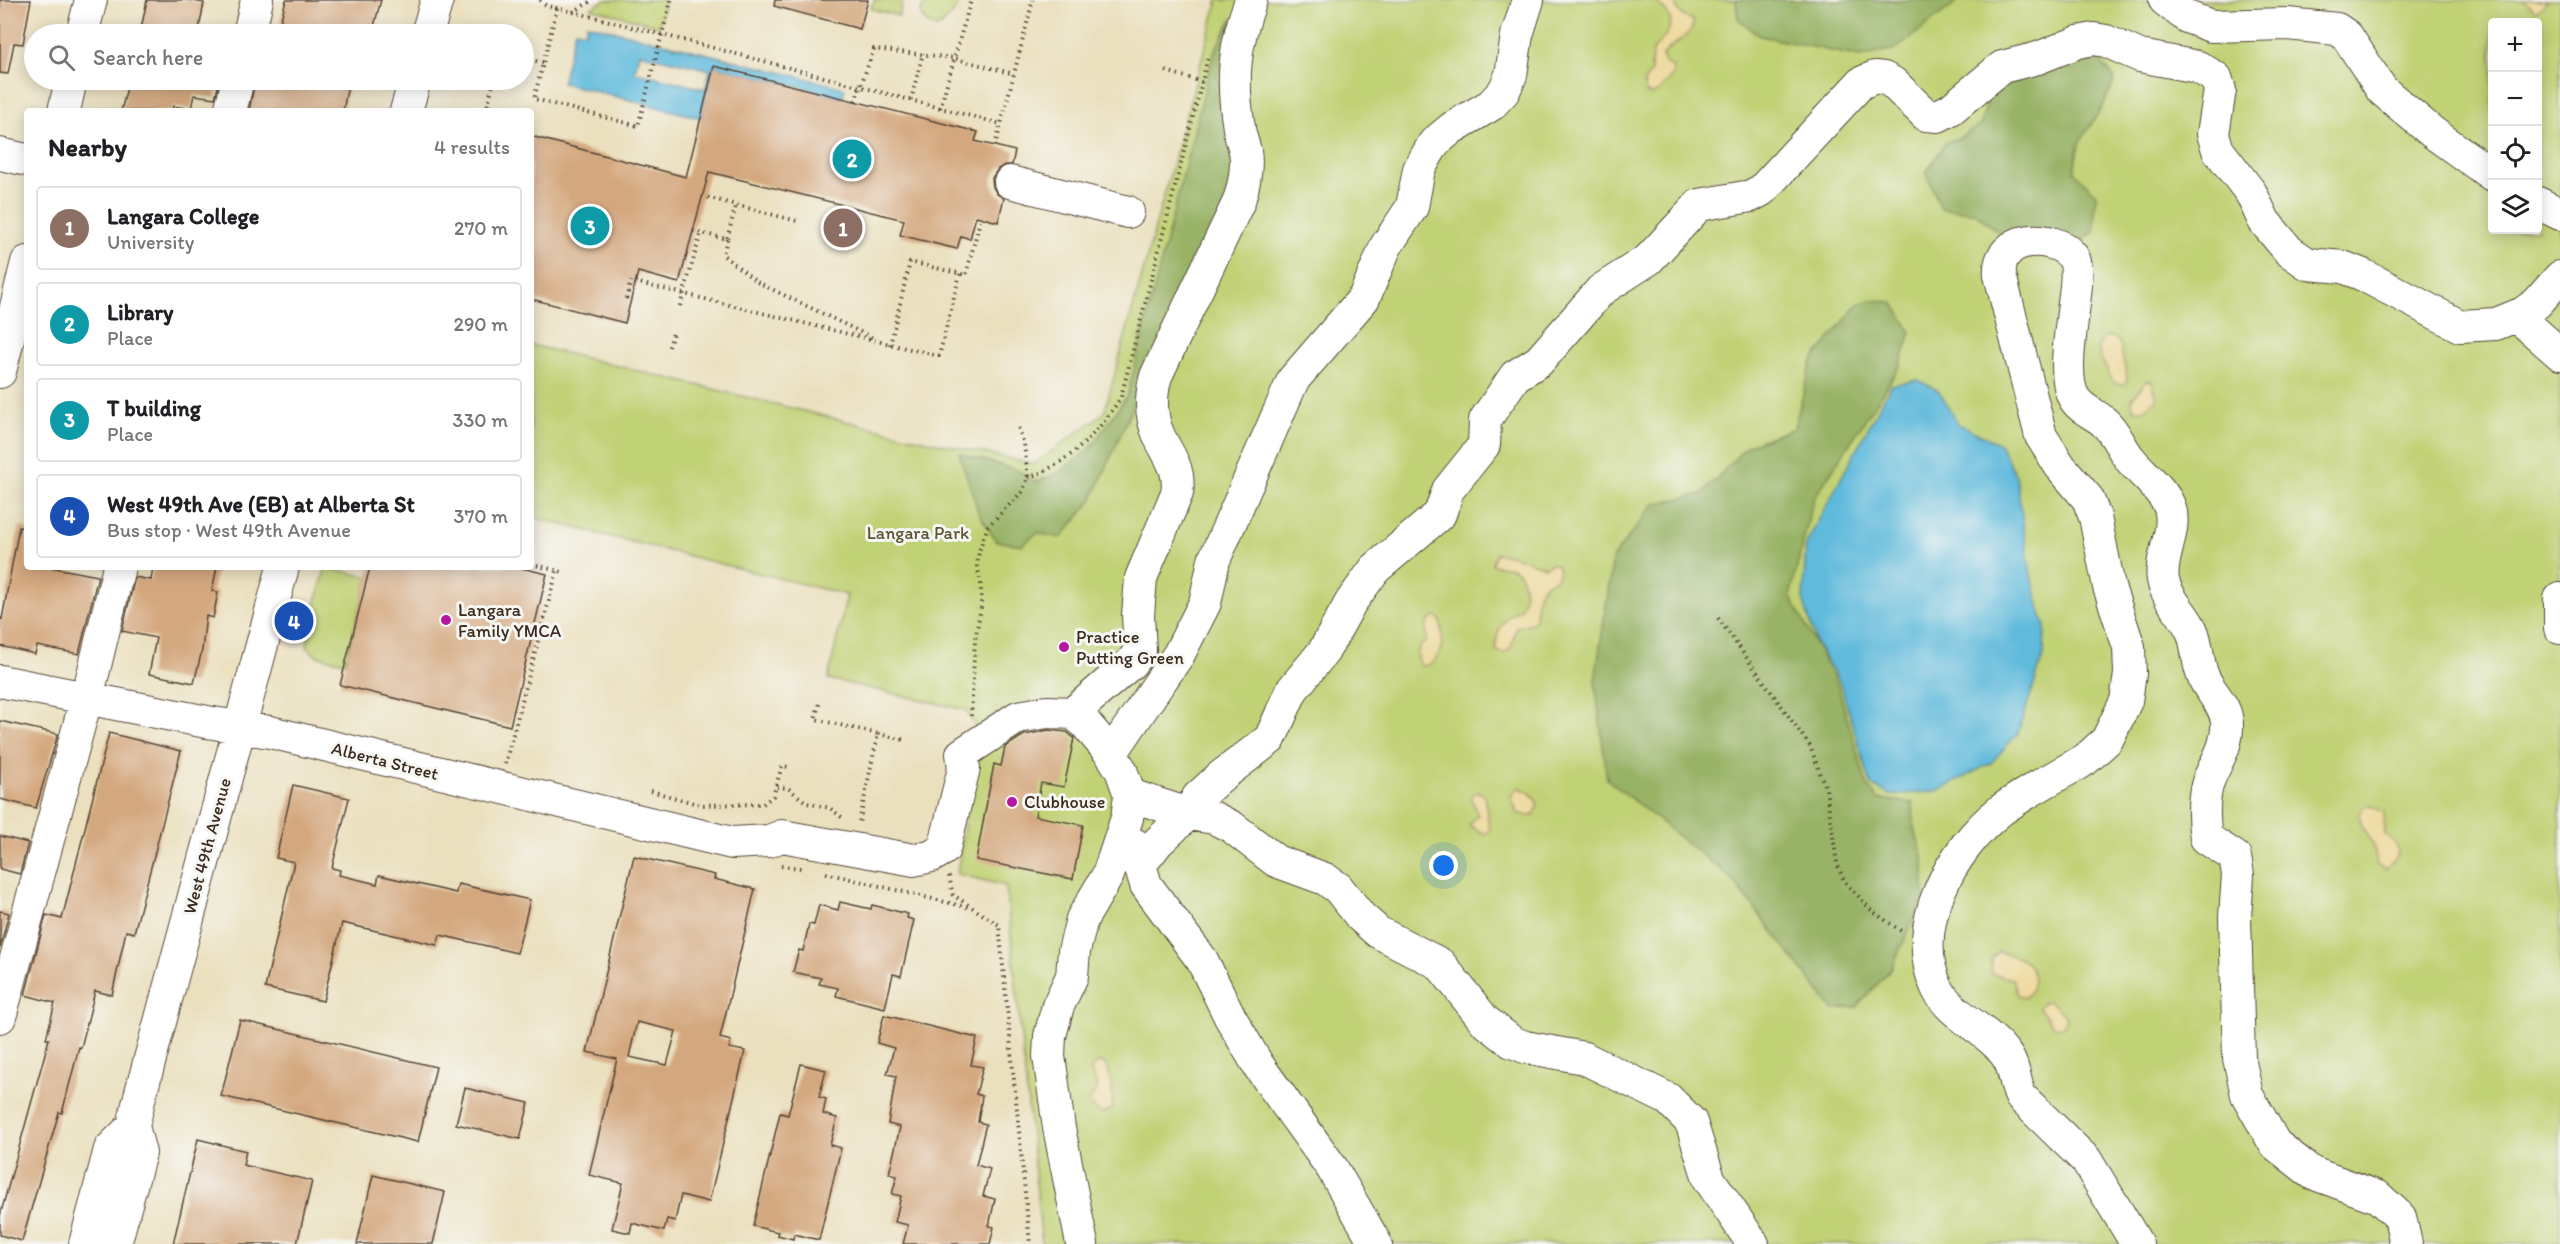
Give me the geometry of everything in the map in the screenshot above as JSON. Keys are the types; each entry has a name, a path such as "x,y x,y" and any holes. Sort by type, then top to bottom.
{"street":[{"path":"85,24 91,0"},
{"path":"251,24 257,0"},
{"path":"430,24 437,0"},
{"path":"1073,713 1131,663 1140,651 1138,615 1141,578 1177,493 1179,483 1176,466 1154,422 1151,407 1152,391 1156,376 1244,187 1245,152 1239,129 1235,64 1240,28 1251,0"},
{"path":"1111,754 1179,654 1205,603 1214,560 1293,380 1364,298 1386,246 1412,207 1419,169 1434,143 1452,128 1491,105 1504,91 1511,75 1517,36 1528,0"},
{"path":"2165,0 2187,17 2211,26 2286,24 2337,29 2347,36 2382,90 2432,132 2488,171"},
{"path":"1140,865 1158,842 1188,814 1198,797 1270,739 1292,690 1324,651 1351,602 1376,569 1440,514 1448,490 1484,445 1485,420 1515,376 1539,360 1601,290 1648,259 1699,205 1751,196 1762,190 1861,83 1875,77 1884,78 1893,83 1926,115 1938,116 1951,109 2002,66 2038,58 2078,42 2094,39 2106,41 2139,56 2198,67 2216,78 2220,90 2213,134 2218,150 2251,193 2264,221 2289,250 2308,264 2343,267 2364,275 2460,326 2496,324 2523,313 2537,303 2560,277"},
{"path":"65,108 69,90"},
{"path":"231,108 235,90"},
{"path":"407,108 412,90"},
{"path":"0,154 24,158"},
{"path":"1010,182 1128,212"},
{"path":"2542,205 2560,214"},
{"path":"2137,1244 2086,1160 2021,1097 2008,1059 1948,1003 1938,988 1930,958 1929,927 1934,906 1945,878 1961,852 2000,811 2086,759 2098,749 2107,740 2120,717 2129,685 2128,640 2105,572 2095,517 2088,499 2060,466 2041,436 2000,275 2001,256 2008,249 2029,242 2041,241 2064,248 2076,262 2077,273 2071,312 2068,365 2072,395 2081,407 2106,423 2129,458 2170,507 2172,520 2163,579 2171,600 2192,631 2203,676 2223,707 2228,722 2224,748 2209,781 2203,814 2206,838 2235,857 2238,875 2235,917 2239,1058 2247,1095 2275,1144 2312,1173 2378,1197 2400,1217 2406,1244"},
{"path":"0,372 24,274"},
{"path":"2523,313 2526,324 2560,354"},
{"path":"0,1017 118,570"},
{"name":"West 49th Avenue","path":"115,1244 140,1153 133,1126 282,570"},
{"path":"2560,599 2560,628"},
{"name":"Alberta Street","path":"0,681 270,732 775,854 782,836 914,860 932,856 944,849"},
{"path":"944,849 964,768 962,754 1018,717 1047,712 1073,713 1085,723 1121,770 1140,865 1151,895 1202,960 1230,1017 1258,1065 1332,1168 1376,1244"},
{"path":"1128,806 1214,818 1232,827 1276,861 1324,879 1338,888 1361,917 1378,932 1440,964 1485,1021 1512,1042 1525,1047 1584,1058 1668,1099 1691,1122 1709,1179 1753,1244"},
{"path":"1082,1244 1059,1128 1049,1056 1050,1036 1058,1006 1072,976 1074,951 1082,919 1108,875 1128,806"},
{"path":"85,1244 110,1149 133,1126"}],"path":[{"path":"540,0 547,6 1001,123"},
{"path":"573,12 593,0"},
{"path":"557,8 534,99 638,126 671,0"},
{"path":"940,108 971,0"},
{"path":"995,146 1033,0"},
{"path":"1028,478 1053,468 1101,427 1121,398 1211,48"},
{"path":"855,101 858,86 874,49 954,58 1014,74"},
{"path":"911,100 923,53"},
{"path":"534,61 543,63"},
{"path":"1166,70 1202,82"},
{"path":"487,108 491,90"},
{"path":"702,196 797,221"},
{"path":"736,205 723,255 758,282 883,343"},
{"path":"890,345 910,262 966,275 981,217"},
{"path":"693,231 727,239"},
{"path":"680,306 701,233"},
{"path":"626,299 633,282 939,356 960,274"},
{"path":"669,347 674,330"},
{"path":"962,754 972,709 975,640 981,607 981,582 977,566 980,545 988,526 1022,492 1028,478 1024,444 1018,426"},
{"path":"534,565 563,572"},
{"path":"504,770 557,571"},
{"path":"1718,618 1810,746 1826,789 1837,863 1844,881 1872,911 1913,940 1930,958"},
{"path":"819,705 815,719 905,740"},
{"path":"858,824 878,734"},
{"path":"651,791 701,805 763,804 773,796 782,766 789,767"},
{"path":"777,787 788,788 801,801 830,808 840,817 868,827"},
{"path":"944,849 953,895 999,925 1030,1244"},
{"path":"775,854 809,869"},
{"path":"820,872 973,909"}],"green space":[{"path":"605,0 665,0 659,26 591,8"},
{"path":"874,0 903,0 899,16 871,9"},
{"path":"925,0 954,0 958,7 942,26 935,28 922,18 921,11 926,4"},
{"name":"Langara Park","path":"1218,0 2560,0 2560,1244 1042,1244 1006,886 957,874 978,732 966,710 828,679 847,595 534,518 534,346 928,441 1034,464 1104,413"},
{"path":"1736,0 1959,0 1896,49 1860,57 1760,36 1738,19"},
{"path":"1232,19 1237,183 1147,374 1092,500 1061,538 1037,533 1022,545 996,541 979,514 959,453 1019,471 1036,482 1058,473 1090,449 1127,396 1214,52"},
{"path":"2072,54 2096,55 2115,79 2104,104 2079,143 2074,171 2096,195 2094,232 2077,246 2004,237 1974,212 1941,209 1926,172 1945,143 1961,137 1981,124 1989,96 2032,72"},
{"path":"1871,300 1893,302 1911,332 1900,366 1813,500 1790,596 1837,684 1867,785 1878,799 1913,803 1914,828 1924,859 1924,897 1891,969 1857,1007 1833,1010 1732,879 1607,779 1595,681 1613,557 1654,504 1702,494 1747,446 1794,428 1812,361 1858,304"},
{"path":"325,570 339,570 368,577 345,662 317,656 307,647 311,619"}],"sand":[{"path":"1653,0 1677,0 1676,8 1683,16 1693,20 1693,26 1662,56 1666,64 1673,67 1673,75 1657,92 1651,95 1645,92 1644,82 1651,72 1652,51 1665,37 1670,25 1667,13"},
{"path":"2521,0 2546,0 2546,2 2536,11"},
{"path":"2104,337 2114,337 2121,345 2127,380 2123,385 2112,382 2100,355 2100,344"},
{"path":"2147,380 2152,381 2157,399 2143,410 2134,410 2131,400"},
{"path":"1496,553 1514,556 1545,567 1552,563 1557,565 1559,570 1556,579 1548,582 1540,591 1534,622 1516,627 1511,648 1504,653 1496,651 1498,633 1508,617 1521,607 1524,590 1520,574 1510,567 1493,565"},
{"path":"1436,616 1441,624 1441,648 1434,661 1421,666 1418,652 1427,640 1428,623"},
{"path":"1519,788 1531,794 1537,802 1534,815 1517,813 1511,796"},
{"path":"1479,792 1484,795 1490,830 1484,834 1469,825 1478,815 1471,798 1473,794"},
{"path":"2365,806 2371,806 2384,812 2385,835 2397,847 2395,859 2386,869 2377,866 2374,846 2362,826 2359,815"},
{"path":"1999,952 2019,958 2032,971 2034,982 2029,993 2024,997 2017,994 2013,979 1991,974 1991,958"},
{"path":"2049,1001 2066,1016 2064,1025 2059,1028 2054,1026 2039,1008 2042,1003"},
{"path":"1100,1062 1104,1063 1108,1072 1113,1097 1112,1108 1103,1114 1091,1106 1090,1099 1098,1087 1091,1072 1092,1067"}],"water":[{"path":"587,24 845,88 842,98 714,66 701,118 562,83 575,30 585,32","holes":["639,53 710,70 705,89 635,72"]},
{"path":"1918,380 1939,391 1958,424 2000,444 2016,476 2031,576 2045,627 2044,654 2018,733 1991,763 1938,791 1890,795 1871,785 1840,683 1816,643 1803,599 1806,544 1891,385"}],"building":[{"path":"0,0 31,0 27,24 24,24 23,44 14,43 8,74 0,73"},
{"path":"147,0 189,0 204,3 200,24 142,24"},
{"path":"286,0 381,0 375,24 280,24"},
{"path":"775,0 868,0 860,29 774,6"},
{"path":"714,66 978,132 975,141 1015,151 1012,165 1005,165 998,169 992,178 997,194 1004,198 998,222 976,216 970,239 961,236 957,249 900,235 904,220 709,172 679,283 638,272 625,323 534,300 534,137 686,177"},
{"path":"126,90 217,90 215,98 194,95 191,108 173,106 173,108 122,108"},
{"path":"253,90 347,90 344,108 250,108"},
{"path":"19,527 24,528 24,570 66,570 98,576 79,654 37,646 35,654 0,646 0,618 2,619"},
{"path":"153,570 216,570 212,591 218,592 213,618 206,616 202,650 194,683 149,674 156,638 122,631 135,577 151,580"},
{"name":"Langara Family YMCA","path":"369,570 530,570 547,574 510,726 340,685"},
{"path":"0,721 58,734 36,808 0,799"},
{"name":"Clubhouse","path":"1048,730 1067,732 1074,738 1064,787 1041,783 1035,816 1083,825 1073,879 976,860 994,764 1001,766 1005,747 1024,735"},
{"path":"109,733 181,751 134,933 126,931 112,995 95,991 81,1048 79,1047 62,1113 59,1112 22,1241 0,1235 0,1216 49,1039 46,1039 55,1003 25,995 46,915 62,919"},
{"path":"293,785 349,798 332,868 340,870 339,875 377,884 379,875 456,893 458,884 530,900 517,953 440,935 437,945 342,923 323,1001 265,988 294,862 276,858"},
{"path":"0,836 28,843 20,874 0,869"},
{"path":"634,856 715,875 714,879 755,889 720,1038 731,1041 729,1048 745,1051 709,1202 681,1195 675,1221 667,1219 664,1231 632,1223 630,1233 612,1229 623,1183 589,1175 617,1059 587,1052","holes":["637,1022 676,1031 667,1065 629,1057"]},
{"path":"840,902 871,909 872,905 908,914 907,918 914,920 901,976 893,974 885,1008 836,996 838,988 819,984 821,978 793,972 799,950 803,951 809,924 814,925 819,905 838,910"},
{"path":"0,911 9,913 0,948"},
{"path":"884,1015 977,1038 971,1065 983,1067 976,1094 982,1096 978,1122 986,1124 976,1165 990,1169 983,1196 995,1199 989,1226 994,1227 990,1244 903,1244 908,1225 895,1222 901,1196 892,1194 897,1176 889,1174 900,1127 888,1124 896,1076 887,1074 894,1048 877,1043"},
{"path":"240,1020 436,1067 418,1142 221,1096"},
{"path":"801,1064 826,1070 819,1097 826,1099 823,1114 837,1118 830,1145 841,1148 819,1240 794,1234 793,1239 777,1235 778,1232 753,1226 780,1113 788,1115"},
{"path":"465,1088 529,1103 520,1139 456,1124"},
{"path":"198,1139 246,1151 243,1165 312,1181 297,1244 173,1244"},
{"path":"373,1175 445,1192 433,1244 357,1244"}],"place":[{"name":"Library","path":"852,159"},
{"name":"T building","path":"590,226"},
{"name":"Langara College","path":"843,228"},
{"name":"Langara Family YMCA","path":"446,620"},
{"name":"West 49th Ave (EB) at Alberta St","path":"294,621"},
{"name":"Practice Putting Green","path":"1064,647"},
{"name":"Clubhouse","path":"1012,802"}]}
